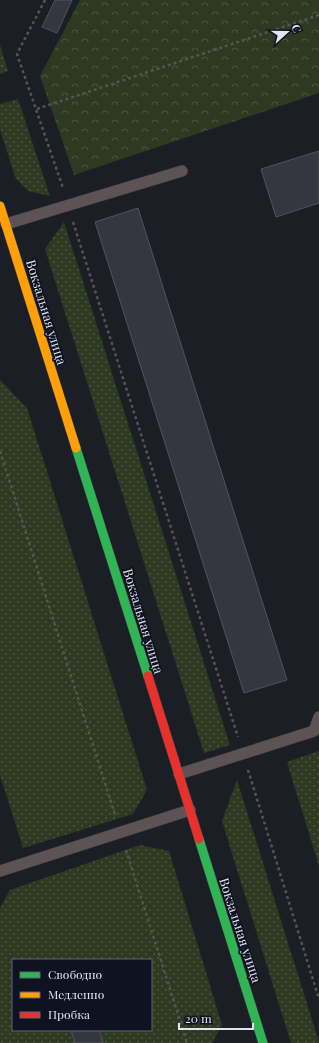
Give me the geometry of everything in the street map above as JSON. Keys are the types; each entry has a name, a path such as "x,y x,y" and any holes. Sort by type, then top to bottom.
{"main road":[{"name":"Вокзальная улица","path":"0,206 264,1043"}],"lane":[{"path":"6,224 182,171"},
{"path":"179,774 314,731 319,717"},
{"path":"0,871 190,810"}],"path":[{"path":"45,0 17,54 68,206 243,753 319,999"},
{"path":"36,109 319,15"},
{"path":"0,451 187,1043"}],"green space":[{"path":"80,0 319,0 319,93 74,175 40,76"},
{"path":"0,45 8,71 0,74"},
{"path":"18,99 50,196 28,191 16,179 0,130 0,104"},
{"path":"64,222 230,745 204,753 45,249"},
{"path":"0,380 27,408 147,790 133,814 23,848 0,775"},
{"path":"319,751 319,866 287,762"},
{"path":"237,780 319,1043 291,1043 222,821"},
{"path":"140,845 169,851 222,1025 212,1043 0,1043 0,908 10,890"}],"building":[{"path":"55,0 72,0 57,33 42,27"},
{"path":"319,151 319,203 276,217 261,169"},
{"path":"138,208 287,680 244,693 95,222"},
{"path":"71,1031 99,1031 103,1043 75,1043"}],"traffic: fast":[{"path":"76,448 148,676"},
{"path":"199,839 263,1043"}],"traffic: slow":[{"path":"0,206 76,448"}],"traffic: jam":[{"path":"148,676 199,839"}]}
